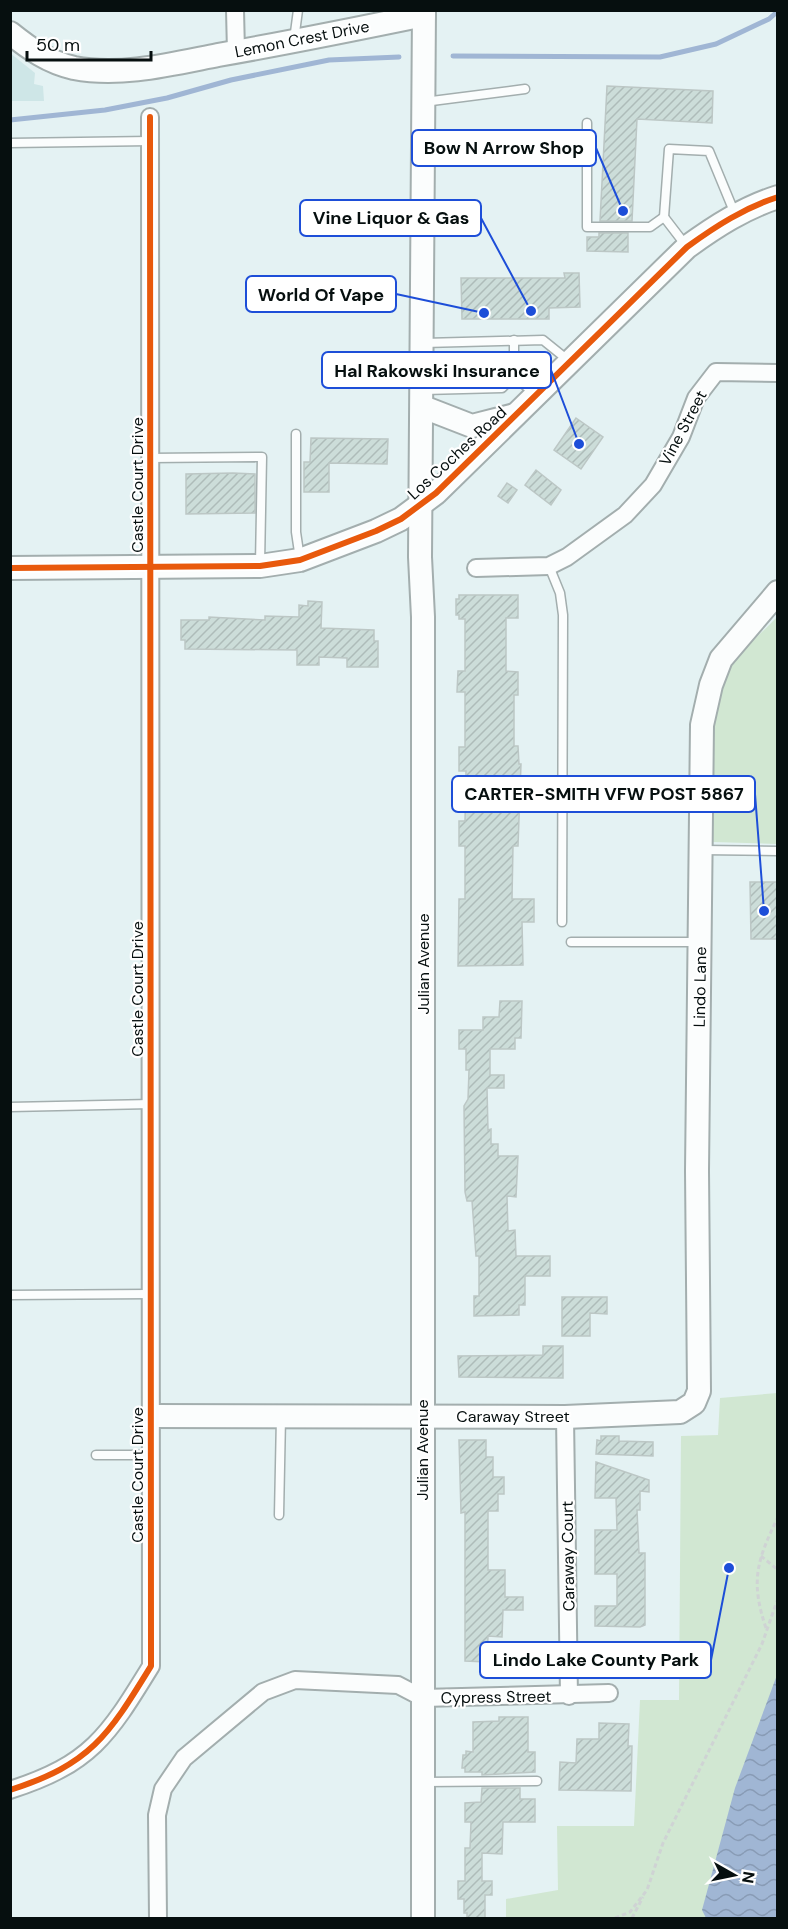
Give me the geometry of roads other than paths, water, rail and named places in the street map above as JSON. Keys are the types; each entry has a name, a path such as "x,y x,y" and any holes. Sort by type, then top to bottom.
{"main road":[{"name":"Lemon Crest Drive","path":"10,33 45,58 87,70 160,66 294,41 381,17 424,13"},
{"name":"Julian Avenue","path":"423,1918 421,506 424,13"},
{"name":"Los Coches Road","path":"10,568 260,566 300,560 376,531 421,506 572,363 687,247 735,215 777,197"},
{"path":"423,399 472,426 519,414"},
{"name":"Lindo Lane","path":"694,1403 699,1391 698,1171 702,725 711,685 721,659 777,592"},
{"name":"Caraway Street","path":"150,1416 565,1417 680,1412 694,1403"}],"street":[{"path":"235,10 236,52"},
{"name":"Castle Court Drive","path":"10,1790 47,1778 80,1760 117,1722 151,1666 150,117"},
{"name":"Vine Street","path":"549,566 612,526 652,485 681,437 696,398 716,372 777,373"},
{"path":"476,568 549,566"},
{"name":"Caraway Court","path":"565,1417 569,1696"},
{"name":"Cypress Street","path":"158,1918 158,1815 163,1789 184,1758 263,1692 295,1680 398,1685 423,1698 609,1694"}],"lane":[{"path":"294,41 298,10"},
{"path":"423,102 525,89"},
{"path":"587,123 587,227 650,227 664,217"},
{"path":"10,143 150,141"},
{"path":"687,247 664,217 669,149 709,151 735,215"},
{"path":"423,399 502,388 514,376 514,340"},
{"path":"422,343 514,340 546,342 572,363"},
{"path":"514,376 537,396"},
{"path":"296,434 296,532 300,560"},
{"path":"150,458 262,457 260,566"},
{"path":"549,566 560,593 563,615 562,922"},
{"path":"701,850 777,851"},
{"path":"571,942 700,942"},
{"path":"10,1107 151,1104"},
{"path":"10,1296 150,1294"},
{"path":"279,1515 281,1416"},
{"path":"96,1455 150,1455"},
{"path":"423,1782 537,1781"}],"water":[{"path":"777,1675 777,1918 706,1918 702,1910 735,1788"}],"waterway":[{"path":"453,56 660,57 716,44 769,19 778,11"},
{"path":"10,120 105,110 167,98 231,80 329,60 399,57"}],"place":[{"name":"Bow N Arrow Shop","path":"623,211"},
{"name":"Vine Liquor & Gas","path":"531,311"},
{"name":"World Of Vape","path":"484,313"},
{"name":"Hal Rakowski Insurance","path":"579,444"},
{"name":"CARTER-SMITH VFW POST 5867","path":"764,911"},
{"name":"Lindo Lake County Park","path":"729,1568"}]}
